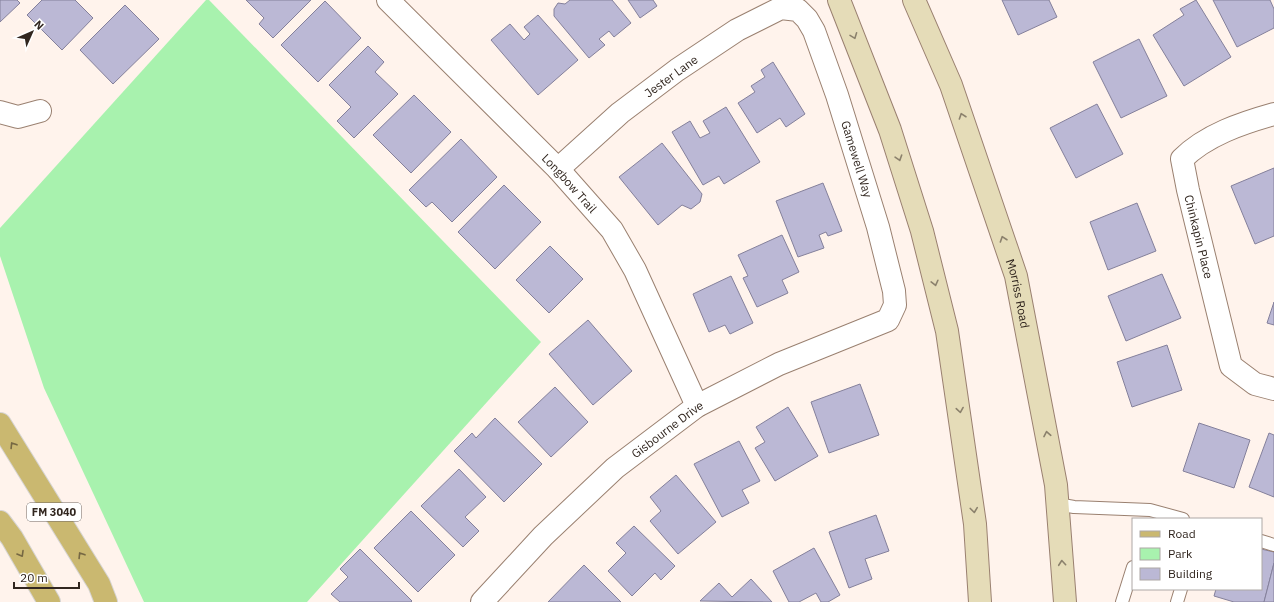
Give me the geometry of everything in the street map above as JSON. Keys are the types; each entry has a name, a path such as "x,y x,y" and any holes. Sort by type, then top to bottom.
{"main road":[{"path":"840,0 890,130 922,231 947,331 975,524 980,602"},
{"name":"Morriss Road","path":"914,0 951,85 1016,276 1051,451 1056,485 1065,602"},
{"name":"FM 3040","path":"0,424 99,584 106,602"},
{"path":"0,522 12,538 48,602"}],"street":[{"name":"Longbow Trail","path":"388,0 558,169 612,230 635,270 696,406"},
{"name":"Jester Lane","path":"558,169 620,113 677,70 730,34 781,8 798,10"},
{"name":"Gamewell Way","path":"798,10 807,19 814,31 840,102 878,227 894,291 895,305 892,315"},
{"path":"0,112 18,117 40,111"},
{"name":"Chinkapin Place","path":"1274,114 1209,138 1194,147 1182,159 1188,190 1231,366 1255,384 1274,389"},
{"name":"Gisbourne Drive","path":"482,602 543,536 615,468 696,406 779,364 882,324 892,315"}],"lane":[{"path":"1057,504 1176,518"},
{"path":"1262,541 1274,545"},
{"path":"1122,602 1132,569"},
{"path":"1177,602 1181,590"}],"green space":[{"path":"206,0 209,0 541,342 307,602 144,602 44,388 0,256 0,228"}],"building":[{"path":"0,0 17,0 20,3 0,22"},
{"path":"42,0 75,0 93,18 62,50 27,15"},
{"path":"246,0 311,0 273,38 259,24 264,18"},
{"path":"570,0 612,0 631,23 614,37 609,31 599,39 605,45 589,58 554,16 554,9 558,3 565,4"},
{"path":"628,0 653,0 657,6 640,18"},
{"path":"1002,0 1049,0 1057,17 1018,35"},
{"path":"1196,0 1231,57 1184,86 1153,35 1184,15 1180,9"},
{"path":"1213,0 1270,0 1274,9 1274,28 1237,47"},
{"path":"325,1 361,38 318,82 281,45"},
{"path":"125,5 159,39 113,84 80,50"},
{"path":"538,15 578,60 538,95 491,40 510,24 524,40 530,34 524,27"},
{"path":"1139,39 1167,96 1121,118 1093,62"},
{"path":"368,46 384,62 375,72 398,94 354,138 337,121 351,107 329,85"},
{"path":"773,62 805,114 786,127 780,118 757,133 738,103 755,92 751,86 765,77 761,70"},
{"path":"414,95 451,132 411,173 373,135"},
{"path":"1097,104 1123,154 1076,178 1050,128"},
{"path":"726,107 760,162 724,184 719,176 703,185 672,132 690,121 700,138 710,133 703,121"},
{"path":"461,139 497,177 452,222 432,202 426,207 409,190"},
{"path":"662,143 702,194 700,202 691,209 682,205 658,225 619,177"},
{"path":"1274,168 1274,236 1255,244 1231,186"},
{"path":"823,183 842,231 828,236 826,232 819,235 824,248 798,257 776,201"},
{"path":"504,185 541,222 495,269 458,232"},
{"path":"1137,203 1156,251 1108,270 1090,222"},
{"path":"782,235 799,272 782,280 788,293 757,307 743,278 748,276 738,255"},
{"path":"550,246 583,279 549,313 516,280"},
{"path":"1162,274 1181,318 1126,341 1108,296"},
{"path":"731,276 753,323 730,334 725,325 709,332 693,294"},
{"path":"1274,302 1274,325 1267,323"},
{"path":"588,320 632,371 593,405 549,354"},
{"path":"1167,345 1182,390 1132,407 1117,362"},
{"path":"860,384 879,435 829,453 811,402"},
{"path":"555,387 588,422 551,457 518,422"},
{"path":"788,407 818,456 775,481 755,448 765,442 756,427"},
{"path":"495,418 542,464 504,502 454,451 472,433 476,438"},
{"path":"1199,423 1250,440 1234,488 1183,471"},
{"path":"1269,433 1274,435 1274,497 1249,487"},
{"path":"739,441 760,481 742,490 749,503 722,517 694,464"},
{"path":"459,469 486,497 465,517 479,531 463,547 421,506"},
{"path":"676,475 716,522 678,554 650,521 661,511 650,497"},
{"path":"411,511 455,555 418,592 374,548"},
{"path":"876,515 889,551 865,559 872,579 849,588 829,532"},
{"path":"634,526 675,566 661,580 655,573 632,596 608,571 626,553 616,543"},
{"path":"814,548 840,595 828,602 821,602 816,593 799,602 789,602 773,571"},
{"path":"360,549 412,601 411,602 340,602 331,594 348,577 340,569"},
{"path":"1262,549 1274,552 1274,563 1264,602 1234,602 1214,596 1216,590 1262,590"},
{"path":"1274,563 1274,602 1264,602"},
{"path":"584,565 621,602 548,602"},
{"path":"751,579 772,602 700,601 719,583 732,597"}]}
